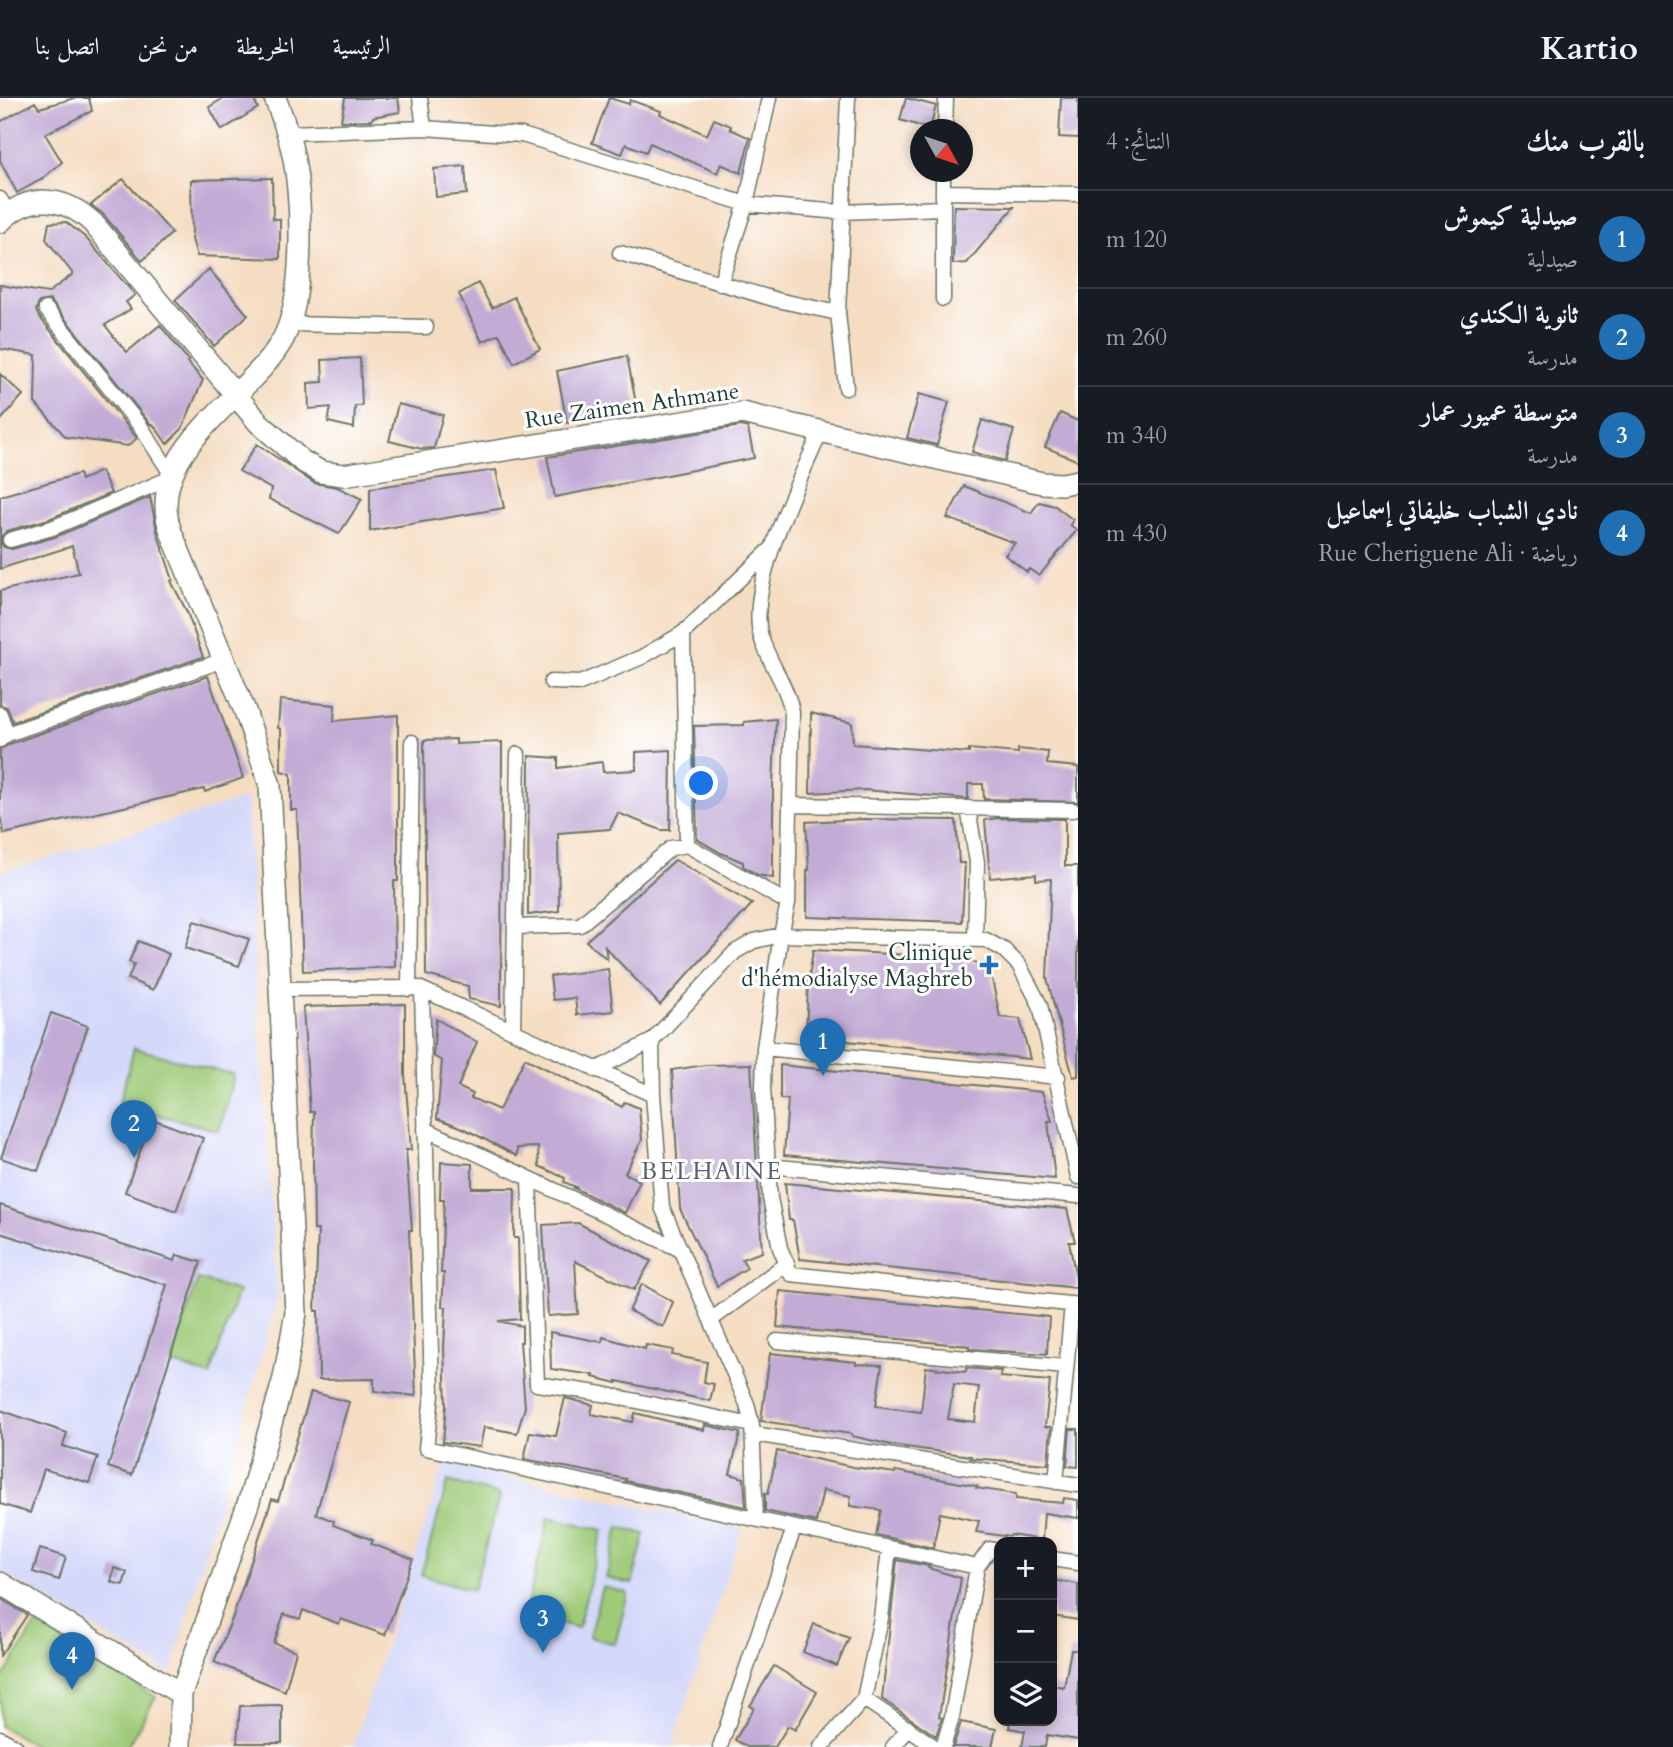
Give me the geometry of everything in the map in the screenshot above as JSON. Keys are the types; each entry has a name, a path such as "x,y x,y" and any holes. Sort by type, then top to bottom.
{"main road":[{"path":"180,1747 181,1694 249,1502 284,1378 296,1313 270,785 245,711 167,522 166,499 188,446 277,348 289,324 298,264 299,204 294,158 275,98"},
{"name":"Rue Zaimen Athmane","path":"3,212 38,201 76,208 93,223 259,423 302,461 321,472 343,475 742,413 1042,483 1073,486"},
{"path":"0,1583 181,1694"}],"street":[{"path":"419,98 424,128"},
{"path":"720,284 746,204 769,98"},
{"path":"846,388 838,313 848,98"},
{"path":"945,119 946,98"},
{"path":"288,133 424,128 522,135 746,204 841,212 942,208"},
{"path":"943,182 943,299"},
{"path":"943,192 1078,194"},
{"path":"620,253 720,284 838,313"},
{"path":"10,540 52,528 173,477 141,427 46,309"},
{"path":"289,324 426,327"},
{"path":"821,431 770,550 760,601 761,635 790,700 792,712 788,903 764,1048 763,1088 770,1198 780,1248 792,1274 1075,1304 1066,1367 1056,1482"},
{"path":"551,682 580,683 642,657 683,634 770,550"},
{"path":"683,634 687,845"},
{"path":"0,713 4,737 224,660"},
{"path":"412,743 416,989 425,1129 432,1395 426,1448 977,1567"},
{"path":"513,1031 518,754"},
{"path":"790,805 1073,810"},
{"path":"968,808 977,862 975,939"},
{"path":"515,927 580,925 671,848 687,845 788,903"},
{"path":"595,1070 652,1041 735,952 754,941 781,935 986,940 1004,950 1018,965 1040,1005 1078,1177"},
{"path":"280,989 416,989 653,1095"},
{"path":"652,1041 653,1095 662,1207 747,1404 752,1430 756,1519"},
{"path":"764,1048 1058,1077"},
{"path":"425,1129 681,1250"},
{"path":"769,1166 1078,1196"},
{"path":"529,1180 537,1384 603,1394 752,1430 1078,1485"},
{"path":"711,1320 787,1263"},
{"path":"777,1341 1066,1367"},
{"path":"737,1747 722,1742 794,1528"},
{"path":"821,1747 864,1699 881,1618 889,1549"},
{"path":"943,1747 952,1717 977,1567 990,1549 994,1550"},
{"path":"1057,1560 1078,1563"},
{"path":"864,1699 935,1747"},
{"path":"892,1747 909,1728"},
{"path":"0,1738 16,1747"}],"shaded area":[{"path":"247,798 258,1019 278,1297 171,1674 0,1571 0,873"},
{"path":"445,1463 742,1529 672,1747 353,1747"}],"green space":[{"path":"134,1048 234,1075 219,1131 119,1104"},
{"path":"198,1279 238,1291 210,1376 171,1363"},
{"path":"448,1481 500,1495 473,1590 421,1575"},
{"path":"549,1517 603,1530 578,1628 525,1614"},
{"path":"619,1527 645,1534 632,1584 606,1578"},
{"path":"602,1587 628,1593 615,1644 589,1637"},
{"path":"36,1624 156,1697 127,1747 37,1747 0,1726 0,1682"}],"building":[{"path":"75,98 89,98 92,111 45,134 62,162 42,179 17,193 0,161 0,122 35,102 39,108"},
{"path":"224,98 253,98 258,108 222,130 209,107"},
{"path":"345,98 398,98 400,112 373,117 372,120 341,121"},
{"path":"609,98 629,104 630,100 661,111 660,114 707,135 714,119 731,126 730,129 750,138 741,173 721,164 717,173 650,143 646,152 626,144 622,154 592,143"},
{"path":"906,98 936,106 933,119 910,119 910,123 900,120"},
{"path":"1061,98 1078,98 1078,138 1059,137"},
{"path":"465,166 467,194 436,197 434,169"},
{"path":"272,178 273,219 280,219 280,259 197,256 192,239 191,180"},
{"path":"123,179 172,233 142,261 103,214 91,205"},
{"path":"954,206 1014,207 967,263 953,264"},
{"path":"66,222 86,238 135,295 126,302 131,309 105,325 118,342 127,352 160,325 203,380 182,429 167,444 50,300 39,302 36,310 38,315 137,438 128,446 66,437 35,403 36,355 0,349 0,285 48,293 73,274 46,239 49,223"},
{"path":"209,269 248,315 214,346 175,300"},
{"path":"478,283 492,308 514,297 540,349 514,363 499,334 482,342 459,294"},
{"path":"627,356 637,409 567,423 557,371"},
{"path":"360,358 362,406 355,406 354,428 328,422 331,407 309,409 308,383 323,382 322,360"},
{"path":"0,374 23,395 0,421"},
{"path":"919,394 949,402 937,445 907,438"},
{"path":"398,404 443,415 434,448 422,449 389,441"},
{"path":"1060,413 1078,421 1078,461 1045,447"},
{"path":"982,420 1014,430 1005,461 972,452"},
{"path":"741,426 748,428 754,458 555,497 547,457"},
{"path":"257,444 314,483 337,487 362,499 339,534 269,499 271,489 239,471"},
{"path":"496,470 504,508 370,531 370,488"},
{"path":"101,471 111,493 49,519 7,531 1,537 1,543 12,549 55,537 150,497 158,535 173,580 171,581 187,612 203,657 13,722 7,707 0,705 0,591 79,573 72,546 0,569 0,496 79,474 81,480"},
{"path":"964,486 1031,513 1039,502 1055,506 1073,520 1070,525 1077,530 1039,576 1029,569 1027,572 1005,555 1015,543 947,518"},
{"path":"208,676 243,778 205,792 204,789 4,834 0,816 0,749"},
{"path":"280,700 335,705 334,721 398,715 395,967 303,971 297,810 291,810 291,774 281,771 281,729 278,728"},
{"path":"811,713 852,723 853,744 969,753 969,749 1018,753 1018,749 1048,752 1047,764 1078,767 1078,802 984,799 983,784 968,784 968,799 865,790 810,793"},
{"path":"776,719 773,878 758,875 743,866 743,862 697,839 694,726 744,725 744,722"},
{"path":"456,739 456,744 502,742 501,1006 469,999 468,986 426,975 424,740"},
{"path":"671,750 670,830 661,830 618,813 610,829 558,833 559,911 528,915 529,756 558,758 558,768 602,762 603,772 636,770 636,752"},
{"path":"863,819 956,820 959,863 965,863 962,922 807,917 809,870 806,822"},
{"path":"1065,819 1065,866 1078,866 1078,1076 1073,1077 1047,978 1051,879 1036,880 1036,874 990,878 985,820"},
{"path":"675,860 752,904 660,1005 605,947 607,959 586,941"},
{"path":"194,921 249,939 239,966 185,948"},
{"path":"138,941 169,954 153,990 128,979 134,964 129,962"},
{"path":"813,950 948,957 989,965 1000,1017 1020,1019 1030,1059 806,1037 808,984"},
{"path":"608,969 613,1011 577,1015 575,998 553,1000 550,976"},
{"path":"405,1004 405,1074 411,1150 406,1150 412,1230 409,1230 416,1396 374,1391 374,1379 319,1380 318,1311 315,1311 318,1230 314,1230 314,1112 310,1112 303,1007"},
{"path":"51,1013 88,1026 38,1171 1,1158"},
{"path":"436,1019 477,1042 458,1087 473,1094 471,1098 499,1110 525,1058 622,1107 625,1102 639,1108 642,1140 625,1173 640,1181 625,1213 574,1188 576,1187 564,1182 565,1178 539,1166 538,1147 517,1148 517,1156 463,1128 437,1118 442,1061 433,1056"},
{"path":"751,1064 762,1252 742,1259 747,1268 717,1286 680,1209 672,1070 705,1065"},
{"path":"780,1065 1042,1092 1052,1121 1048,1121 1055,1179 784,1155 788,1099 780,1099"},
{"path":"152,1119 203,1138 176,1211 125,1192"},
{"path":"441,1162 472,1164 472,1188 515,1188 514,1238 518,1238 520,1319 498,1321 522,1326 520,1342 525,1407 517,1433 484,1427 480,1447 443,1442 446,1405 446,1307 442,1307 444,1199 440,1199"},
{"path":"785,1183 1067,1209 1075,1242 1069,1242 1078,1288 800,1259 793,1220 789,1220"},
{"path":"0,1205 175,1261 177,1255 201,1262 132,1475 108,1467 167,1285 0,1233"},
{"path":"578,1223 651,1261 634,1290 575,1261 578,1314 548,1316 543,1225"},
{"path":"642,1284 673,1302 663,1327 629,1311"},
{"path":"780,1291 1049,1317 1047,1354 969,1349 969,1346 777,1327"},
{"path":"550,1332 602,1342 603,1337 645,1349 646,1345 673,1350 672,1355 707,1362 704,1382 714,1384 710,1401 617,1383 593,1377 594,1375 551,1369"},
{"path":"770,1353 882,1365 876,1406 921,1412 926,1367 966,1372 966,1368 1001,1371 1000,1377 1050,1381 1045,1427 1051,1427 1048,1464 970,1458 971,1456 891,1445 852,1434 761,1421","holes":["954,1384 979,1387 975,1422 948,1419"]},
{"path":"311,1392 349,1402 316,1514 334,1521 333,1525 373,1540 371,1544 413,1559 385,1635 341,1619 339,1624 303,1610 300,1619 284,1614 274,1643 296,1651 285,1691 214,1662 232,1619 272,1499 278,1501"},
{"path":"565,1398 593,1405 591,1414 633,1422 635,1413 704,1430 705,1425 740,1433 730,1474 744,1478 746,1507 524,1459 530,1432 556,1436"},
{"path":"0,1410 67,1433 63,1446 98,1457 89,1483 44,1469 30,1513 0,1504"},
{"path":"1070,1429 1078,1429 1078,1467 1067,1466"},
{"path":"777,1451 853,1467 896,1471 977,1486 976,1488 1016,1494 1016,1499 1063,1503 1064,1498 1078,1500 1078,1518 1044,1513 1042,1537 1010,1537 976,1532 979,1521 940,1513 933,1548 876,1535 881,1510 850,1506 851,1496 823,1490 816,1522 765,1511 765,1493 768,1494"},
{"path":"40,1549 66,1557 59,1580 33,1572"},
{"path":"897,1560 929,1566 928,1568 961,1578 939,1717 942,1718 936,1736 882,1699"},
{"path":"114,1568 127,1572 123,1585 111,1582"},
{"path":"1057,1581 1078,1584 1078,1620 1057,1617"},
{"path":"0,1598 27,1615 0,1656"},
{"path":"814,1624 849,1638 837,1666 803,1652"},
{"path":"1071,1650 1078,1650 1078,1740 1047,1735 1045,1747 1022,1747 1025,1731 1009,1726 1057,1726 1057,1686 1064,1687"},
{"path":"774,1666 817,1692 795,1730 788,1726 775,1747 747,1747 735,1740 754,1708 750,1706"},
{"path":"282,1705 282,1743 237,1743 240,1706"},
{"path":"961,1722 996,1729 992,1747 953,1747"}],"place":[{"name":"Clinique d'hémodialyse Maghreb","path":"989,965"},
{"name":"صيدلية كيموش","path":"823,1076"},
{"name":"ثانوية الكندي","path":"134,1158"},
{"name":"متوسطة عميور عمار","path":"543,1653"},
{"name":"نادي الشباب خليفاتي إسماعيل","path":"72,1690"}],"district":[{"name":"BELHAINE","path":"712,1171"}]}
